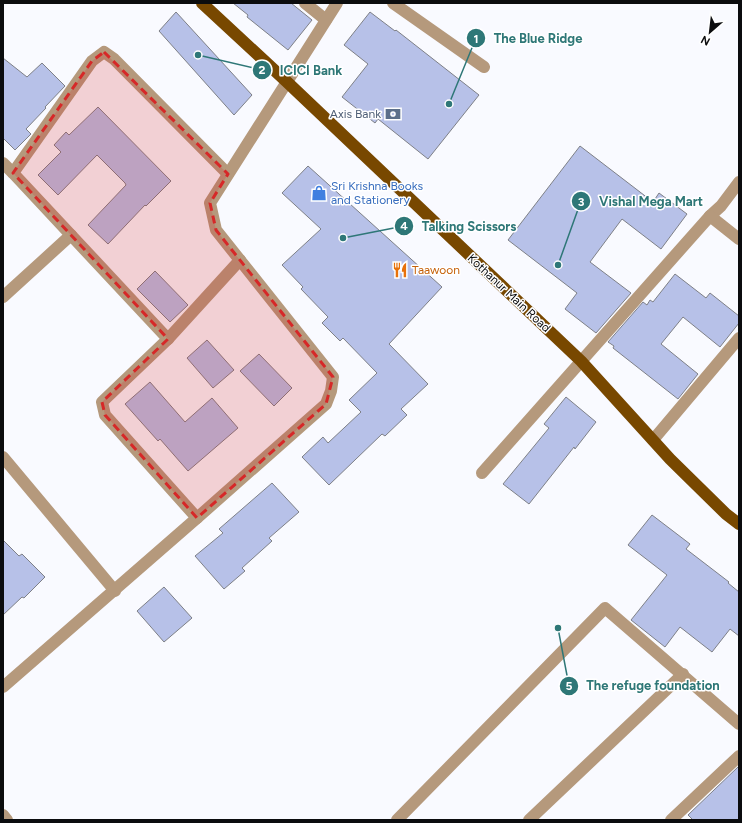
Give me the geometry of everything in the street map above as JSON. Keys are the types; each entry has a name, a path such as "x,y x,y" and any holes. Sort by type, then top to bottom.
{"main road":[{"name":"Kothanur Main Road","path":"202,3 581,361 670,459 726,514 739,524"}],"street":[{"path":"306,3 326,20"},
{"path":"3,685 115,591 326,404 331,391 333,377 216,230 210,203 286,81 337,3"},
{"path":"393,3 484,67"},
{"path":"13,173 92,61 104,52 114,59 228,174"},
{"path":"3,163 168,339"},
{"path":"482,473 710,216 721,206 739,182"},
{"path":"710,216 739,238"},
{"path":"3,297 71,235"},
{"path":"197,518 105,415 102,402 168,339 240,260"},
{"path":"653,440 739,338"},
{"path":"3,457 115,591"},
{"path":"397,820 604,608 683,674 739,724"},
{"path":"529,820 683,674"},
{"path":"671,820 739,756"},
{"path":"3,815 7,820"}],"highlighted area":[{"path":"104,52 228,174 210,203 216,230 333,377 326,404 197,518 105,415 102,402 168,339 13,173 92,61"}],"building":[{"path":"233,3 291,3 312,20 288,50 247,17 248,15"},
{"path":"176,12 252,95 234,115 159,31"},
{"path":"370,12 395,31 396,30 479,95 428,159 378,119 375,123 342,97 368,64 344,45"},
{"path":"3,58 27,77 42,63 65,86 26,129 31,134 15,150 3,138"},
{"path":"98,107 171,181 146,206 145,205 108,244 88,225 126,185 97,155 58,195 38,175 61,152 54,145 66,132 69,135"},
{"path":"580,146 653,202 659,193 687,214 661,249 622,219 590,262 631,293 596,333 565,309 577,293 508,240"},
{"path":"308,166 442,287 389,344 428,384 401,409 407,415 385,436 382,434 329,485 302,457 323,437 328,443 361,412 349,400 377,373 343,338 340,341 322,323 328,317 301,289 303,287 282,265 321,229 282,193"},
{"path":"155,271 188,305 170,322 137,289"},
{"path":"675,274 706,298 710,293 739,316 739,323 720,347 683,317 661,344 698,374 678,399 613,348 614,346 608,342 643,302 647,305 650,300 653,302"},
{"path":"207,340 234,370 213,388 187,358"},
{"path":"259,354 292,388 274,406 240,371"},
{"path":"150,382 185,422 212,398 238,428 188,471 160,439 158,441 125,404"},
{"path":"566,397 596,422 575,449 574,447 529,504 503,484 549,428 544,424"},
{"path":"272,483 299,512 269,538 272,541 242,568 245,571 224,589 195,556 223,533 219,529"},
{"path":"652,515 690,544 686,549 729,582 728,583 739,592 739,636 730,629 712,652 680,627 665,647 631,620 667,575 628,545"},
{"path":"3,540 19,556 22,554 45,577 24,598 22,597 3,615"},
{"path":"164,587 192,618 164,642 137,611"},
{"path":"739,766 739,820 693,820 688,815"}],"place":[{"name":"ICICI Bank","path":"198,55"},
{"name":"The Blue Ridge","path":"449,104"},
{"name":"Axis Bank","path":"393,114"},
{"name":"Sri Krishna Books and Stationery","path":"319,193"},
{"name":"Talking Scissors","path":"343,238"},
{"name":"Vishal Mega Mart","path":"558,265"},
{"name":"Taawoon","path":"400,270"},
{"name":"The refuge foundation","path":"558,628"}]}
